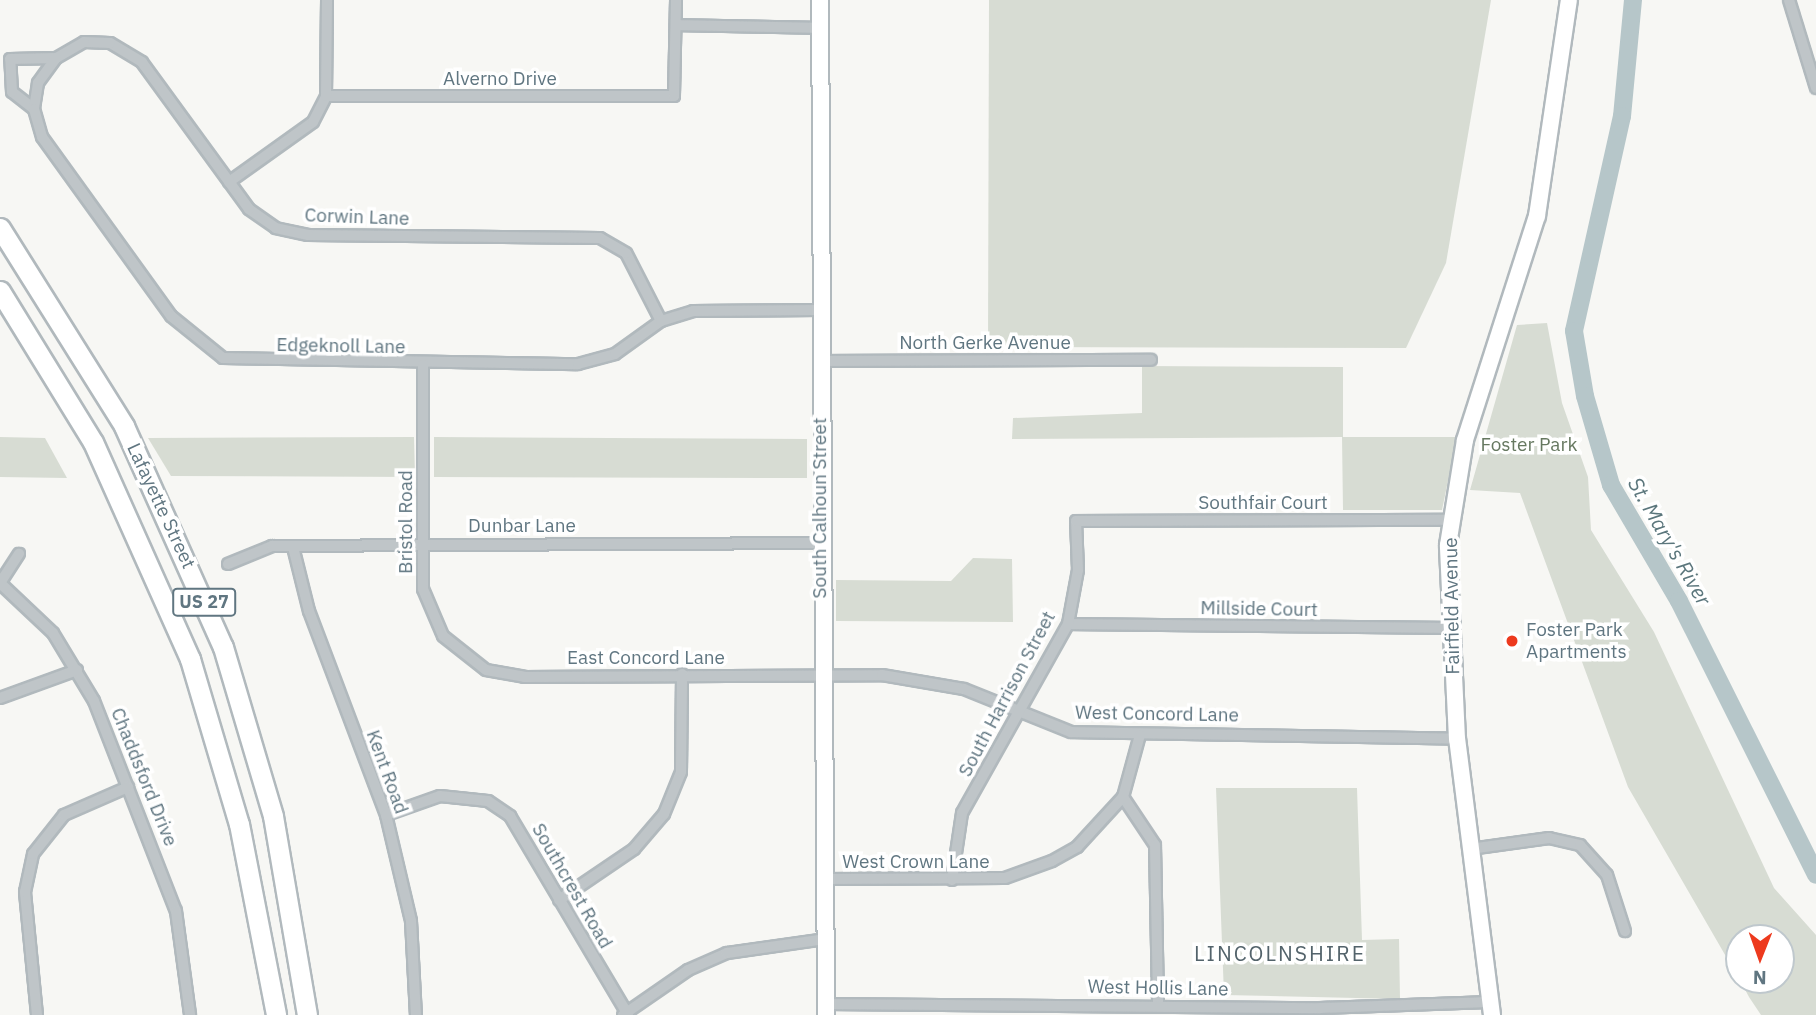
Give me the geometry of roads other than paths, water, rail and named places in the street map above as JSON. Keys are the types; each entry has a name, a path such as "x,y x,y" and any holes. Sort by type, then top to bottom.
{"highway":[{"name":"Lafayette Street","path":"0,229 124,426 223,647 273,816 307,1015"},
{"name":"Lafayette Street","path":"0,291 93,442 190,659 243,837 276,1015"}],"main road":[{"name":"South Calhoun Street","path":"820,0 819,543 826,1010"},
{"name":"Fairfield Avenue","path":"1491,1009 1457,739 1451,628 1451,520 1465,440 1537,216 1569,0"}],"street":[{"path":"229,183 313,121 326,96 327,0"},
{"path":"676,0 677,24 821,28"},
{"path":"1789,0 1816,88"},
{"name":"Alverno Drive","path":"326,96 674,96 677,24"},
{"name":"Corwin Lane","path":"55,58 84,42 110,43 142,62 229,183 276,228 308,235 600,238 626,253 660,321"},
{"path":"55,58 38,83 34,109 12,92 10,59 55,58"},
{"name":"Edgeknoll Lane","path":"34,109 42,137 171,316 199,345 223,358 251,363 578,364 615,354 660,321 693,311 820,310"},
{"name":"North Gerke Avenue","path":"820,361 1151,360"},
{"name":"Bristol Road","path":"423,365 423,589 443,636 471,663"},
{"name":"Southfair Court","path":"1076,521 1451,520"},
{"name":"South Harrison Street","path":"952,880 962,813 1020,714 1068,624 1078,570 1076,521"},
{"name":"Dunbar Lane","path":"228,564 272,546 819,543"},
{"name":"Kent Road","path":"293,547 309,611 386,816 411,921 416,1015"},
{"path":"0,583 19,554"},
{"name":"Chaddsford Drive","path":"0,583 53,634 77,670 128,787 176,911 190,1015"},
{"name":"Millside Court","path":"1068,624 1451,628"},
{"name":"East Concord Lane","path":"471,663 524,677 682,674 823,678"},
{"path":"0,698 77,670"},
{"path":"559,901 634,849 664,814 681,772 682,674"},
{"name":"West Concord Lane","path":"823,678 923,680 964,689 1020,714 1071,732 1140,735 1336,732 1385,741 1457,739"},
{"name":"West Crown Lane","path":"826,879 1005,878 1052,861 1077,847 1123,797 1140,735"},
{"path":"37,1015 25,892 33,854 64,815 128,787"},
{"name":"Southcrest Road","path":"386,816 440,796 488,801 510,816 626,1014"},
{"path":"1123,797 1155,845 1158,1004"},
{"path":"1470,849 1549,838 1580,845 1608,876 1625,931"},
{"path":"626,1014 688,970 727,953 825,939"},
{"name":"West Hollis Lane","path":"826,1010 1158,1004 1491,1009"}],"waterway":[{"name":"St. Mary's River","path":"1633,0 1622,116 1574,331 1585,396 1611,485 1679,601 1816,875"}],"place":[{"name":"Foster Park Apartments","path":"1512,641"}],"district":[{"name":"LINCOLNSHIRE","path":"1280,953"}],"park label":[{"name":"Foster Park","path":"1529,445"}]}
